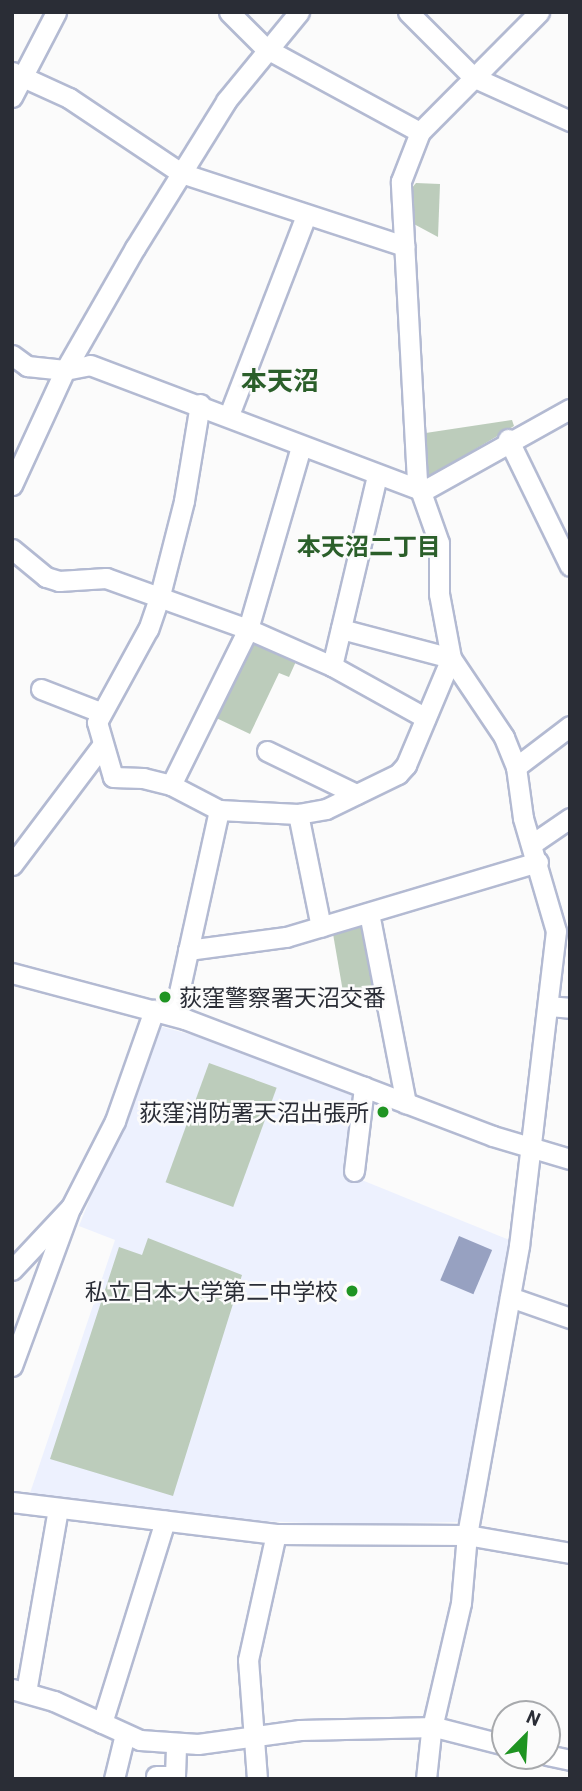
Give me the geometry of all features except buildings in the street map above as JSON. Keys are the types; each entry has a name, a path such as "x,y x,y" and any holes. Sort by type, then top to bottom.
{"street":[{"path":"12,97 16,74 56,12"},
{"path":"229,12 265,48 420,132"},
{"path":"12,485 65,370 181,173 265,48 299,12"},
{"path":"408,12 473,77 570,121"},
{"path":"426,1779 427,1749 435,1727 461,1603 467,1535 510,1297 528,1147 563,931 523,818 516,767 504,737 451,658 439,594 439,543 423,491 417,481 401,181 420,132 539,12"},
{"path":"16,74 69,98 181,173 404,246"},
{"path":"229,415 306,215"},
{"path":"12,355 27,366 65,370 90,365 200,404 301,447 423,491"},
{"path":"200,404 184,500 160,595 148,629 100,712 101,747 113,777 143,778 171,785 219,810 298,814 326,808 398,774 406,765 451,658"},
{"path":"423,491 508,439 570,409"},
{"path":"508,439 570,566"},
{"path":"171,785 248,629 301,447"},
{"path":"332,666 377,475"},
{"path":"12,549 46,577 59,581 106,578 160,595 248,629 332,666 426,718"},
{"path":"341,629 451,658"},
{"path":"41,689 100,712"},
{"path":"516,767 570,726"},
{"path":"12,865 101,747"},
{"path":"267,751 356,794"},
{"path":"174,1015 219,810"},
{"path":"298,814 321,927"},
{"path":"188,950 286,937 369,913 535,853 570,818"},
{"path":"369,913 406,1102"},
{"path":"12,973 174,1015 528,1147 570,1159"},
{"path":"549,1006 570,1008"},
{"path":"13,1363 71,1207 115,1121 154,1010"},
{"path":"354,1171 364,1087"},
{"path":"12,1270 71,1207"},
{"path":"510,1297 570,1318"},
{"path":"12,1502 275,1534 467,1535 570,1553"},
{"path":"58,1509 19,1691 141,1741 176,1744 252,1738 300,1730 435,1727 491,1741"},
{"path":"102,1723 165,1521"},
{"path":"257,1779 248,1660 275,1534"},
{"path":"114,1779 125,1734"},
{"path":"156,1776 175,1776 176,1744"}],"shaded area":[{"path":"159,1026 200,1037 356,1097 347,1174 512,1241 463,1522 335,1524 190,1518 29,1496 115,1240 79,1226"}],"green space":[{"path":"416,183 440,184 438,237 412,223 411,189"},
{"path":"512,420 514,426 427,478 421,476 419,434"},
{"path":"252,636 298,657 289,677 279,673 250,734 212,716"},
{"path":"366,917 382,987 343,992 332,928"},
{"path":"209,1063 277,1088 233,1207 166,1182"},
{"path":"148,1238 242,1275 173,1496 50,1459 119,1247 142,1255"}],"water":[{"path":"459,1236 492,1250 473,1294 440,1280"}],"place":[{"name":"荻窪警察署天沼交番","path":"165,997"},
{"name":"荻窪消防署天沼出張所","path":"383,1112"},
{"name":"私立日本大学第二中学校","path":"352,1291"}],"district":[{"name":"本天沼","path":"280,380"},
{"name":"本天沼二丁目","path":"369,546"}]}
